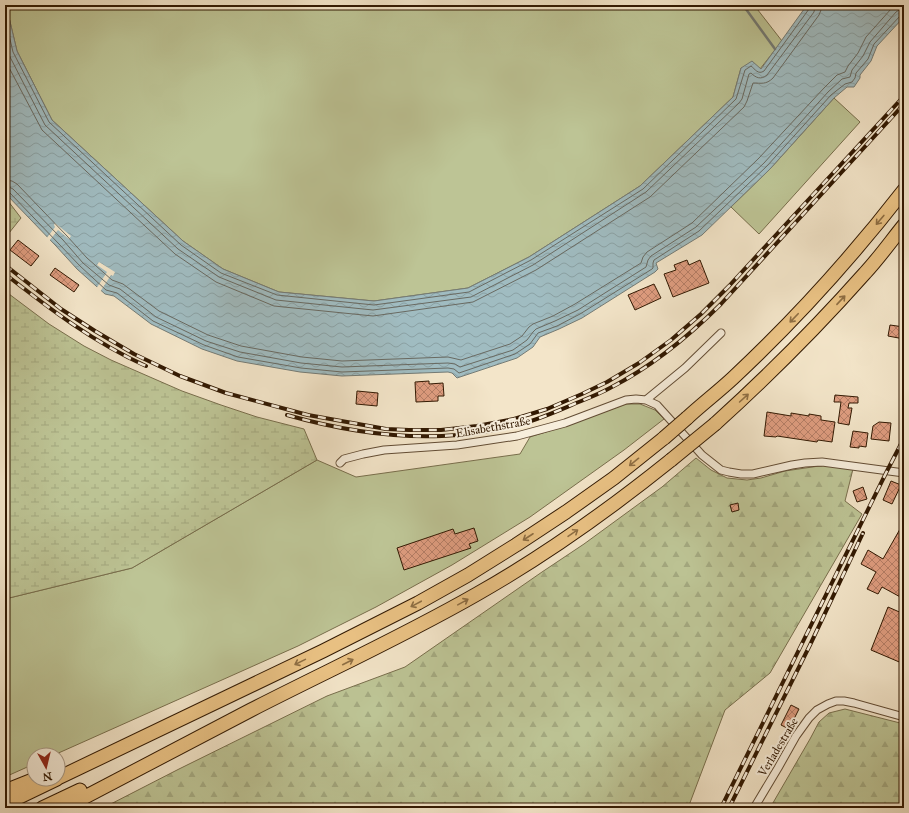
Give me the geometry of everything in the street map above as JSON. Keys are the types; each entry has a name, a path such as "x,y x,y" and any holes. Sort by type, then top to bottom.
{"highway":[{"path":"66,775 323,651 418,603 468,575 566,512 614,478 664,438 732,379 812,299 847,260 904,190"},
{"path":"42,808 250,710 419,626 479,593 580,529 672,460 715,424 754,388 814,328 866,272 904,226"},
{"path":"64,808 250,710"},
{"path":"66,767 96,754 129,744"},
{"path":"5,791 26,783"},
{"path":"5,804 40,787"}],"street":[{"path":"721,333 685,368 646,400 657,405 702,455 721,470 741,474 753,474 792,465 822,462 904,474"},
{"name":"Elisabethstraße","path":"340,463 344,460 363,454 384,450 457,445 517,436 565,423 626,400 646,400"},
{"name":"Verladestraße","path":"754,808 796,736 817,710 828,704 844,701 904,717"}],"green space":[{"path":"13,5 754,5 782,41 760,69 741,68 733,97 640,186 529,257 468,288 374,301 279,292 223,269 183,241 52,120 17,51 7,9"},
{"path":"834,98 860,122 759,234 731,207 770,169"},
{"path":"5,197 21,218 5,238"},
{"path":"5,291 49,324 84,346 111,360 182,391 221,405 257,417 304,429 317,460 132,568 5,599"},
{"path":"626,404 640,404 655,410 664,419 624,450 530,517 452,565 376,607 298,646 66,750 66,747 26,747 26,768 5,777 5,599 132,568 317,460 356,477 520,454 530,437"},
{"path":"696,458 711,470 727,478 747,480 761,478 785,471 826,465 853,469 845,501 862,514 770,673 725,710 688,808 103,808 327,696 405,667 584,544 662,487"},
{"path":"845,709 904,724 904,808 770,808 819,722 829,713"}],"water":[{"path":"807,5 904,5 904,17 877,46 871,61 860,75 860,78 854,87 847,87 834,98 770,169 702,235 656,263 658,269 655,272 582,318 540,337 533,347 517,358 457,378 452,373 448,372 342,376 300,372 237,361 202,349 151,324 114,296 105,294 77,269 5,193 5,7 7,9 17,51 52,120 183,241 223,269 279,292 374,301 468,288 529,257 640,186 733,97 741,68 752,61 761,69"}],"pier":[{"path":"55,223 71,236 69,239 58,230 49,241 46,239 55,227"},
{"path":"99,262 115,272 113,276 111,275 100,292 96,289 107,272 97,265"}],"building":[{"path":"18,240 39,256 31,266 10,250"},
{"path":"687,260 689,265 700,260 709,283 673,297 664,274 676,270 674,265"},
{"path":"55,268 79,285 74,292 50,275"},
{"path":"654,284 661,298 635,310 628,295"},
{"path":"890,325 904,327 904,339 888,336"},
{"path":"429,381 429,384 443,383 444,396 438,396 438,401 416,402 415,382"},
{"path":"357,391 378,393 377,406 356,404"},
{"path":"835,395 858,397 858,403 849,403 848,408 852,408 849,425 838,423 841,402 834,402"},
{"path":"767,412 791,416 791,413 809,416 809,414 821,416 821,420 835,422 832,442 818,440 817,442 777,436 764,436"},
{"path":"879,422 891,423 889,441 871,439 873,426"},
{"path":"853,431 868,433 866,447 850,447"},
{"path":"891,481 901,485 892,504 883,500"},
{"path":"863,487 867,499 857,502 853,491"},
{"path":"738,503 739,510 732,512 730,505"},
{"path":"904,522 904,599 882,587 878,594 867,589 876,572 861,564 868,550 883,559"},
{"path":"474,528 478,541 469,544 471,548 404,570 397,548 453,529 455,534"},
{"path":"888,607 904,614 904,664 871,650"},
{"path":"791,705 799,709 789,729 781,725"}],"waterway":[{"path":"743,5 775,49"}],"railway":[{"path":"5,265 61,309 134,354 180,376 226,393 308,415 386,429 441,430 477,426 514,419 547,409 582,394 607,382 639,363 671,340 701,314 729,286 904,96"},
{"path":"287,415 364,432 383,434 403,436 469,434 522,424 606,390 640,371 654,361 682,340 721,304 904,104"},
{"path":"5,274 55,312 90,336 146,366"},
{"path":"721,808 904,438"},
{"path":"729,808 810,645 863,533"}]}
